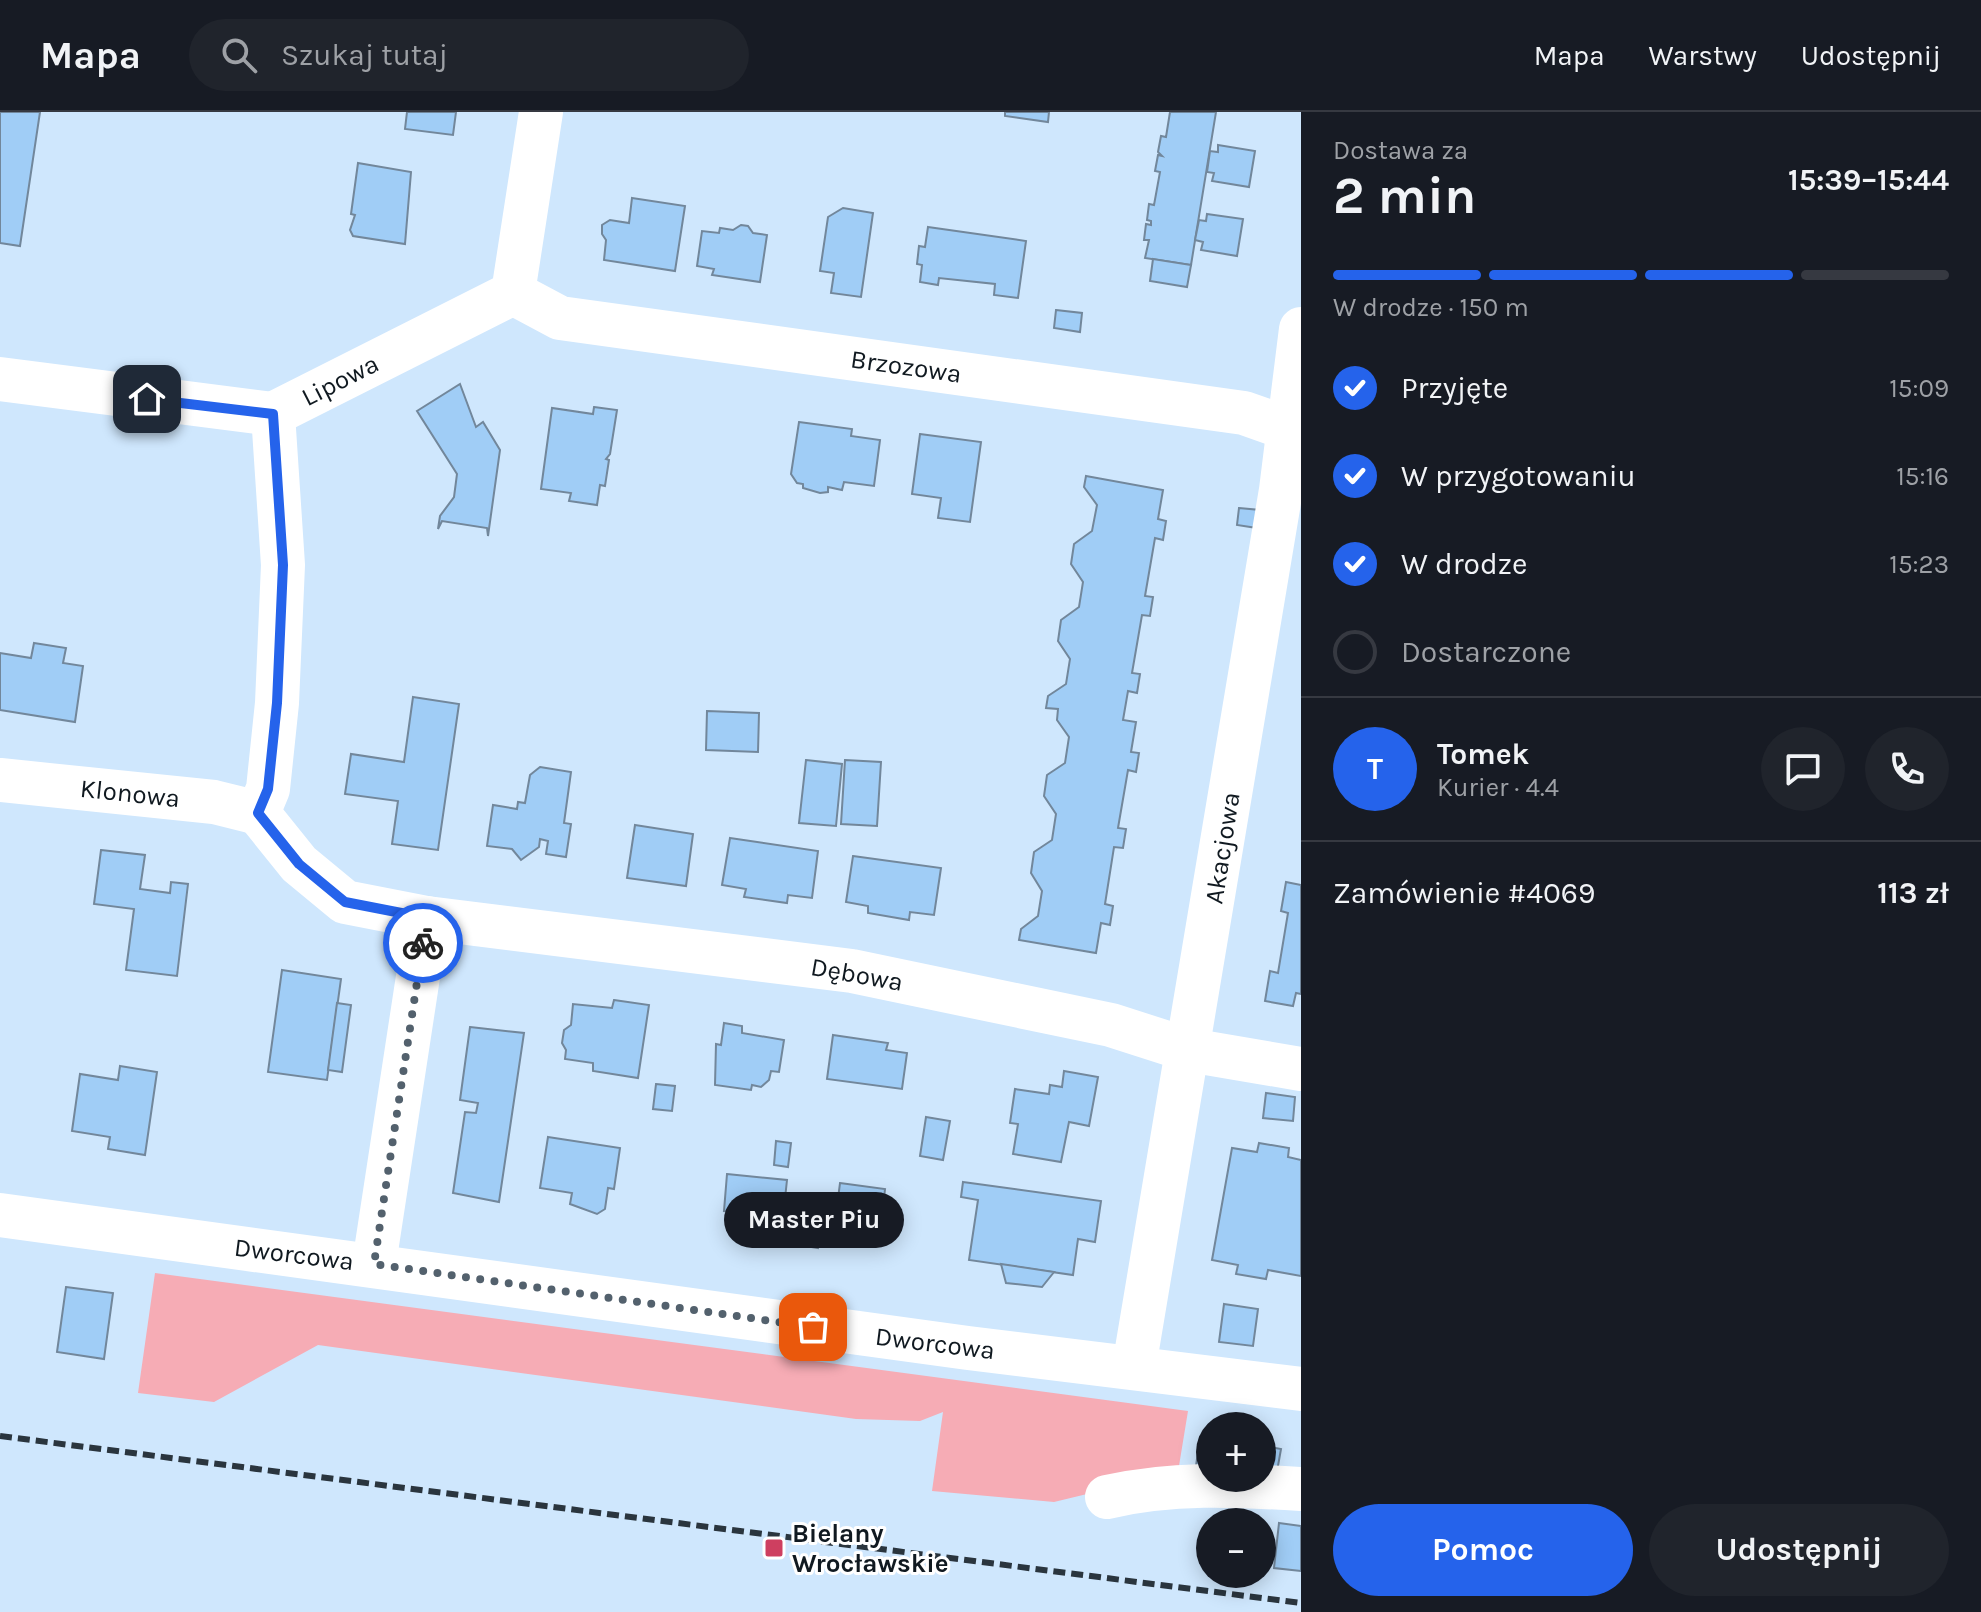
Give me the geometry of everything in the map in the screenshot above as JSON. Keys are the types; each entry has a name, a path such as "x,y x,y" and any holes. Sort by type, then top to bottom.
{"street":[{"path":"513,293 541,112"},
{"name":"Lipowa","path":"258,813 268,789 277,703 283,565 273,414 513,293"},
{"name":"Brzozowa","path":"513,293 560,318 1244,413 1295,430"},
{"name":"Akacjowa","path":"1134,1367 1295,430 1301,329"},
{"path":"0,379 273,414"},
{"name":"Klonowa","path":"0,780 214,802 258,813"},
{"path":"258,813 299,864 345,902 416,916 374,1264"},
{"name":"Dębowa","path":"416,916 852,971 1111,1025 1189,1050 1301,1069"},
{"name":"Dworcowa","path":"0,1215 968,1348 1301,1389"},
{"path":"1107,1497 1145,1488 1199,1483 1301,1489"}],"shaded area":[{"path":"155,1273 1188,1411 1178,1472 1054,1502 932,1491 943,1412 920,1421 856,1419 318,1345 214,1402 138,1393"}],"building":[{"path":"0,112 40,112 20,246 0,243"},
{"path":"407,112 456,112 453,135 405,129"},
{"path":"1005,112 1049,112 1048,122 1005,116"},
{"path":"1170,112 1216,112 1191,265 1145,258 1149,240 1144,240 1146,224 1151,225 1151,221 1147,220 1149,204 1154,205 1160,172 1155,171 1158,155 1162,156 1158,152 1161,136 1166,137"},
{"path":"1218,145 1255,151 1249,187 1212,181 1214,173 1207,172 1210,151 1218,152"},
{"path":"358,163 411,172 405,244 353,236 350,230 355,215 351,214"},
{"path":"632,198 685,206 675,271 604,260 606,240 602,225 610,220 629,223"},
{"path":"843,208 873,213 861,297 831,293 834,273 820,271 828,217"},
{"path":"1207,214 1243,219 1237,256 1201,250 1203,242 1195,240 1199,220 1206,221"},
{"path":"741,225 748,226 753,233 767,235 760,282 712,275 714,269 697,266 702,231 719,233 720,228 733,230"},
{"path":"928,227 1026,241 1018,298 994,295 995,284 939,278 938,285 920,282 922,265 917,264 919,246 925,247"},
{"path":"1153,259 1191,265 1187,287 1150,281"},
{"path":"1056,310 1082,313 1080,332 1054,328"},
{"path":"460,384 476,427 483,422 500,450 488,536 487,528 442,521 438,529 440,516 454,497 457,474 417,411"},
{"path":"594,407 617,410 610,454 606,459 609,460 605,486 600,485 597,505 569,501 571,493 541,489 552,408 593,414"},
{"path":"799,422 852,429 851,436 880,440 874,486 844,482 842,490 828,487 828,492 820,493 797,483 791,474"},
{"path":"920,434 981,442 970,522 938,518 941,498 912,494"},
{"path":"1086,476 1163,490 1158,519 1166,521 1163,540 1155,538 1145,596 1153,597 1150,616 1142,615 1132,673 1140,674 1137,693 1128,691 1123,720 1136,722 1131,752 1139,753 1136,772 1128,770 1118,828 1126,829 1123,848 1114,847 1105,904 1113,906 1110,925 1101,923 1096,953 1019,940 1021,929 1038,916 1042,891 1031,873 1034,852 1052,840 1056,814 1044,796 1047,775 1065,763 1069,737 1057,720 1058,709 1046,708 1048,696 1066,684 1070,659 1058,641 1061,620 1079,607 1083,582 1071,564 1074,544 1092,531 1097,505 1084,487"},
{"path":"1239,508 1260,510 1257,528 1237,525"},
{"path":"34,643 66,648 63,663 83,666 75,722 0,710 0,653 31,658"},
{"path":"413,697 459,704 438,850 392,844 398,801 345,794 351,754 404,762"},
{"path":"707,711 759,713 758,752 706,750"},
{"path":"806,760 842,764 836,826 799,823"},
{"path":"845,760 881,762 877,826 841,824"},
{"path":"540,767 571,772 564,823 571,824 566,857 546,854 548,841 540,839 539,847 521,860 512,849 487,846 493,805 517,809 518,802 525,803 530,775"},
{"path":"635,825 693,834 686,886 627,878"},
{"path":"730,838 818,851 812,898 788,895 787,903 744,897 746,889 722,885"},
{"path":"101,850 145,855 140,889 170,893 171,882 188,884 177,976 126,970 134,909 94,904"},
{"path":"853,856 941,868 934,915 910,912 909,920 868,913 868,906 846,902"},
{"path":"1286,882 1301,885 1301,994 1296,993 1293,1006 1265,1001 1270,971 1278,973 1288,913 1281,911"},
{"path":"282,970 341,979 327,1080 268,1072"},
{"path":"614,1000 649,1005 638,1078 593,1071 593,1063 565,1059 566,1050 562,1043 564,1030 571,1025 573,1004 612,1008"},
{"path":"337,1003 351,1005 342,1072 328,1070"},
{"path":"724,1023 742,1026 742,1033 784,1040 779,1072 771,1071 769,1080 761,1087 752,1085 751,1090 715,1085 716,1044 721,1045"},
{"path":"470,1027 524,1033 499,1202 453,1193 465,1112 476,1113 478,1103 460,1100"},
{"path":"833,1035 888,1043 886,1050 907,1053 902,1089 827,1079"},
{"path":"120,1066 157,1072 145,1155 108,1149 110,1137 72,1131 80,1074 118,1080"},
{"path":"1064,1071 1098,1077 1089,1126 1069,1122 1061,1162 1013,1154 1018,1124 1010,1123 1015,1089 1049,1094 1050,1085 1062,1087"},
{"path":"656,1084 675,1086 672,1111 653,1109"},
{"path":"1266,1093 1295,1097 1293,1121 1263,1118"},
{"path":"926,1117 950,1121 943,1160 920,1156"},
{"path":"548,1137 620,1148 614,1189 608,1188 605,1209 597,1214 570,1204 572,1193 540,1188"},
{"path":"776,1141 791,1143 788,1167 774,1165"},
{"path":"1259,1143 1289,1148 1288,1157 1301,1160 1301,1276 1268,1270 1266,1279 1236,1274 1238,1265 1212,1260 1232,1148 1257,1152"},
{"path":"727,1174 787,1180 783,1217 724,1211"},
{"path":"963,1182 1101,1201 1095,1242 1078,1239 1073,1275 969,1260 978,1200 961,1197"},
{"path":"840,1183 885,1189 880,1236 834,1230"},
{"path":"787,1209 824,1216 818,1248 781,1242"},
{"path":"1001,1264 1054,1272 1042,1287 1006,1283"},
{"path":"66,1287 113,1293 104,1359 57,1352"},
{"path":"1224,1304 1258,1309 1253,1346 1219,1342"},
{"path":"1276,1448 1281,1449 1276,1477"},
{"path":"1279,1523 1301,1526 1301,1571 1276,1568"}],"railway":[{"path":"0,1436 1301,1603"}],"way so far":[{"path":"423,943 374,1264 813,1327"}],"place":[{"name":"Master Piu","path":"813,1327"},
{"name":"Bielany Wrocławskie","path":"774,1548"}],"route":[{"path":"147,399 273,414 283,565 277,703 268,789 258,813 299,864 345,902 427,918 423,943"}]}
